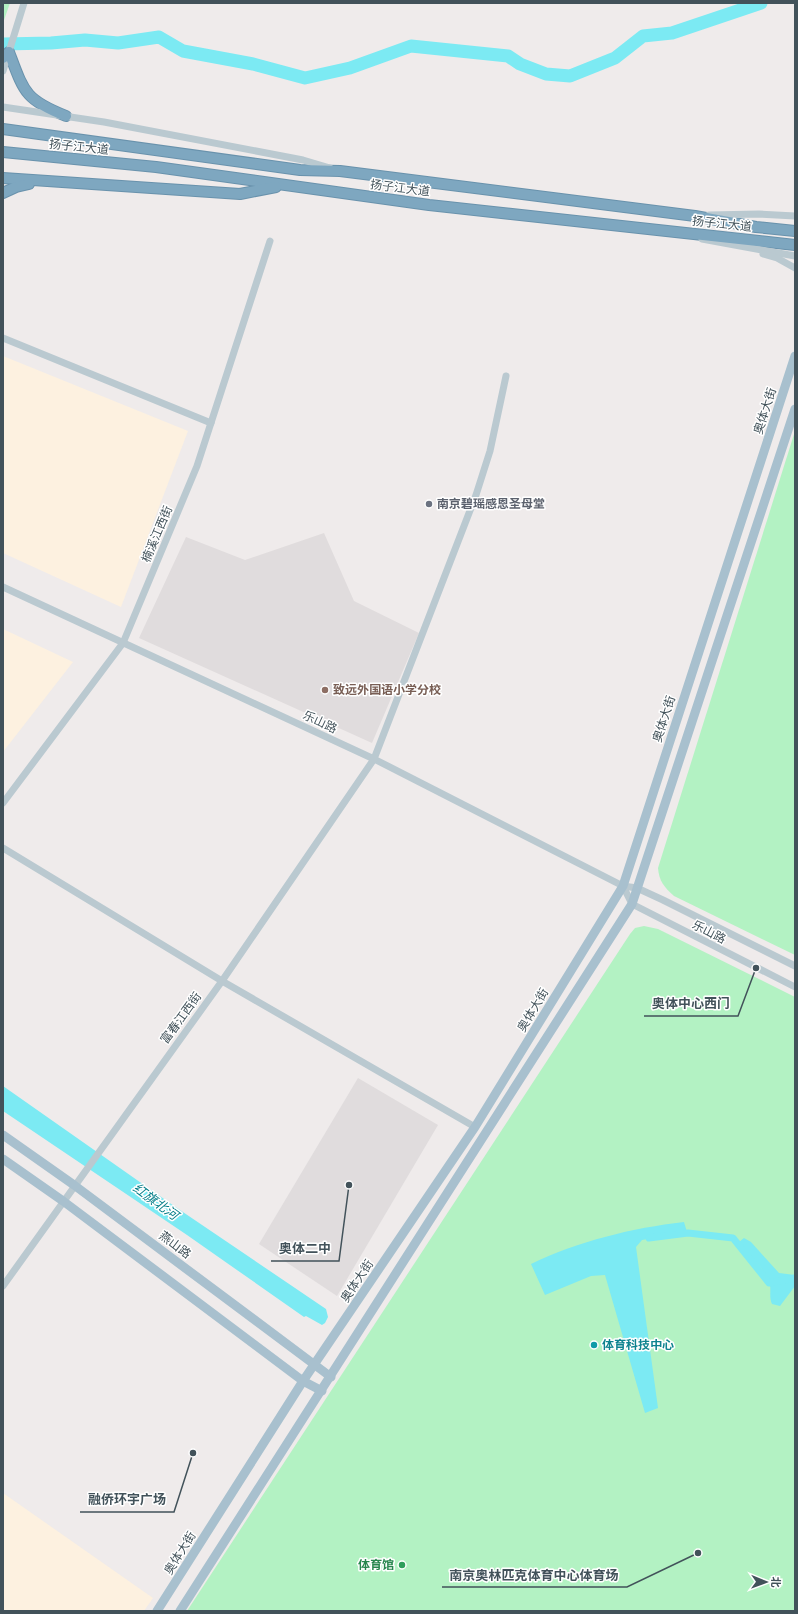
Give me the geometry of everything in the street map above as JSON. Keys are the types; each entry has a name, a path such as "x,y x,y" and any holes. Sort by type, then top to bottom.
{"highway":[{"path":"7,54 24,90 43,107 66,116"},
{"name":"扬子江大道","path":"3,129 300,170 340,171 695,216 756,227 795,232"},
{"name":"扬子江大道","path":"3,152 156,168 430,205 795,245"},
{"path":"3,178 240,194 284,186"},
{"path":"3,193 16,187 46,181"}],"main road":[{"name":"奥体大街","path":"157,1611 303,1381 475,1127 623,886 795,356"},
{"path":"180,1611 632,904 795,408"},
{"name":"燕山路","path":"3,1135 74,1185 330,1377"},
{"path":"3,1159 63,1201 303,1381 322,1390"}],"street":[{"path":"3,71 24,3"},
{"name":"扬子江大道","path":"3,107 66,116 303,160 340,171"},
{"path":"695,216 759,214 795,216"},
{"path":"619,225 795,256"},
{"name":"楠溪江西街","path":"3,804 123,644 197,466 270,241"},
{"path":"733,244 777,258 795,268"},
{"path":"3,338 211,423"},
{"name":"富春江西街","path":"3,1286 74,1185 222,981 374,759 476,495 490,451 506,376"},
{"name":"乐山路","path":"3,587 123,644 374,759 623,886 637,888 795,966"},
{"path":"3,848 222,981 475,1127"},
{"path":"623,886 632,904"},
{"name":"乐山路","path":"632,904 795,987"}],"shaded area":[{"path":"3,356 188,431 121,607 3,553"},
{"name":"致远外国语小学分校","path":"324,533 354,601 419,633 372,743 139,638 186,537 245,560"},
{"path":"3,629 73,662 3,752"},
{"path":"358,1078 438,1125 337,1296 259,1244"},
{"path":"3,1493 153,1598 144,1611 3,1611"}],"green space":[{"path":"3,3 10,3 3,23"},
{"path":"795,431 795,955 674,896 663,884 658,868"},
{"path":"644,926 658,929 795,997 795,1611 187,1611 630,934 635,928"}],"water":[{"name":"红旗北河","path":"3,1086 174,1206 326,1309 328,1317 325,1323 322,1325 306,1316 304,1317 187,1235 3,1111"},
{"path":"684,1222 687,1232 642,1240 636,1247 658,1408 645,1413 605,1275 591,1276 545,1295 531,1264 587,1242 625,1232"},
{"path":"744,1238 751,1242 779,1273 795,1275 795,1286 780,1306 772,1304 768,1279 758,1264 741,1247 739,1242"}],"waterway":[{"path":"3,44 51,43 85,40 118,43 159,37 183,51 253,64 305,78 350,68 411,46 508,56 520,64 546,74 570,76 615,58 643,36 672,33 761,3"},
{"path":"649,1238 688,1233 733,1238 769,1283 795,1278"}],"place":[{"name":"南京碧瑶感恩圣母堂","path":"429,504"},
{"name":"致远外国语小学分校","path":"325,690"},
{"name":"奥体中心西门","path":"756,968"},
{"name":"奥体二中","path":"349,1185"},
{"name":"体育科技中心","path":"594,1345"},
{"name":"融侨环宇广场","path":"193,1453"},
{"name":"南京奥林匹克体育中心体育场","path":"698,1553"},
{"name":"体育馆","path":"402,1565"}]}
